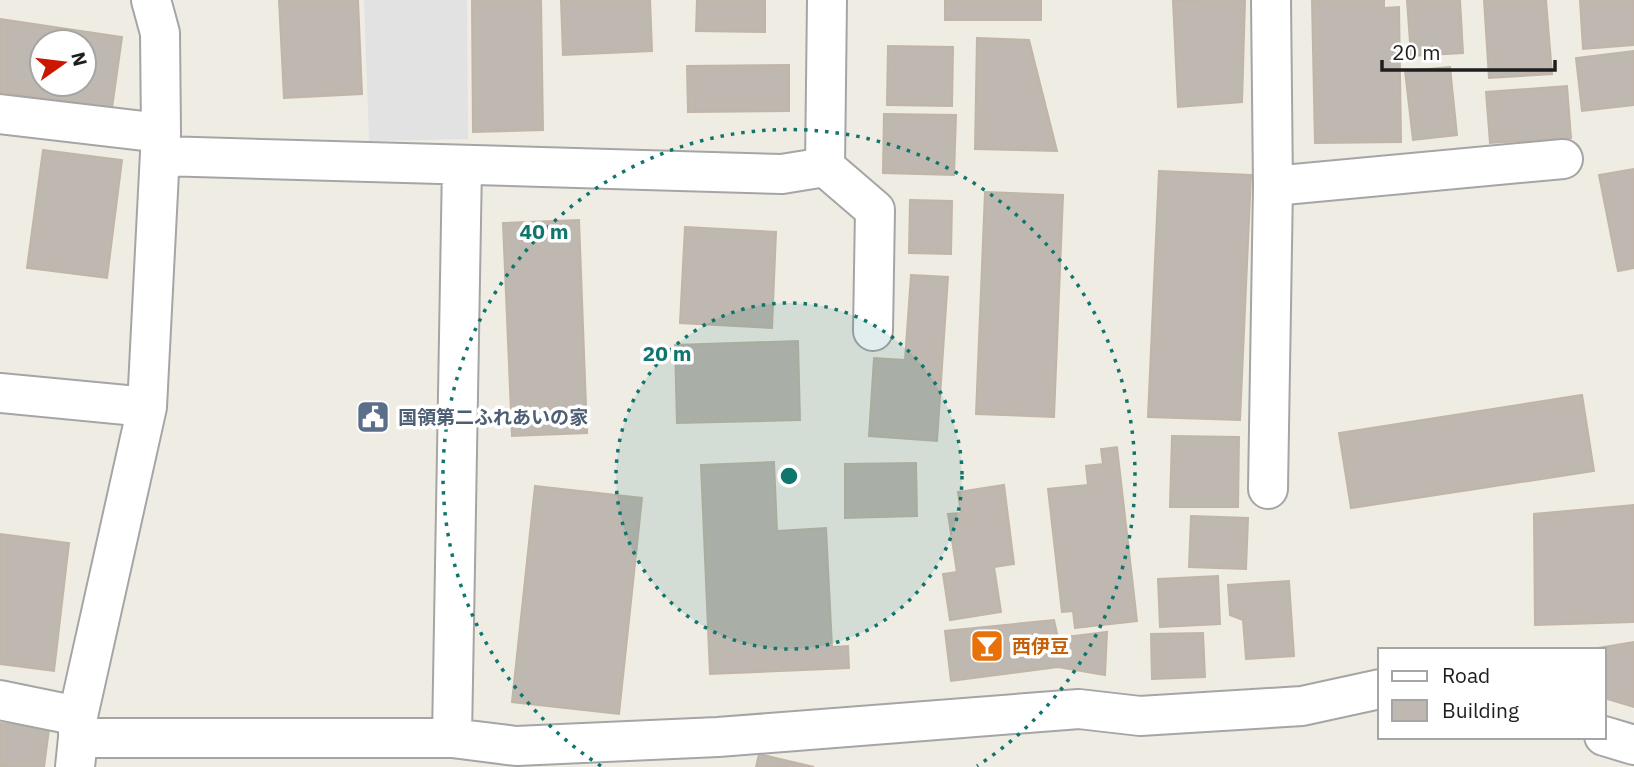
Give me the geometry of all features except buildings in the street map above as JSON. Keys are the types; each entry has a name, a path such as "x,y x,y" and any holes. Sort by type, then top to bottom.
{"street":[{"path":"77,740 147,407 161,145 160,33 151,0"},
{"path":"825,167 827,0"},
{"path":"1268,489 1273,186 1271,0"},
{"path":"0,114 161,145 462,165 782,174 825,167 875,210 873,331"},
{"path":"1273,186 1563,159"},
{"path":"452,738 462,165"},
{"path":"0,393 147,407"},
{"path":"0,700 77,740 452,738 516,746 718,737 1079,709 1153,716 1302,706 1378,689"},
{"path":"1606,737 1634,745"}],"shaded area":[{"path":"364,0 467,0 468,139 369,141"}],"place":[{"name":"国領第二ふれあいの家","path":"373,417"},
{"name":"西伊豆","path":"987,646"}]}
